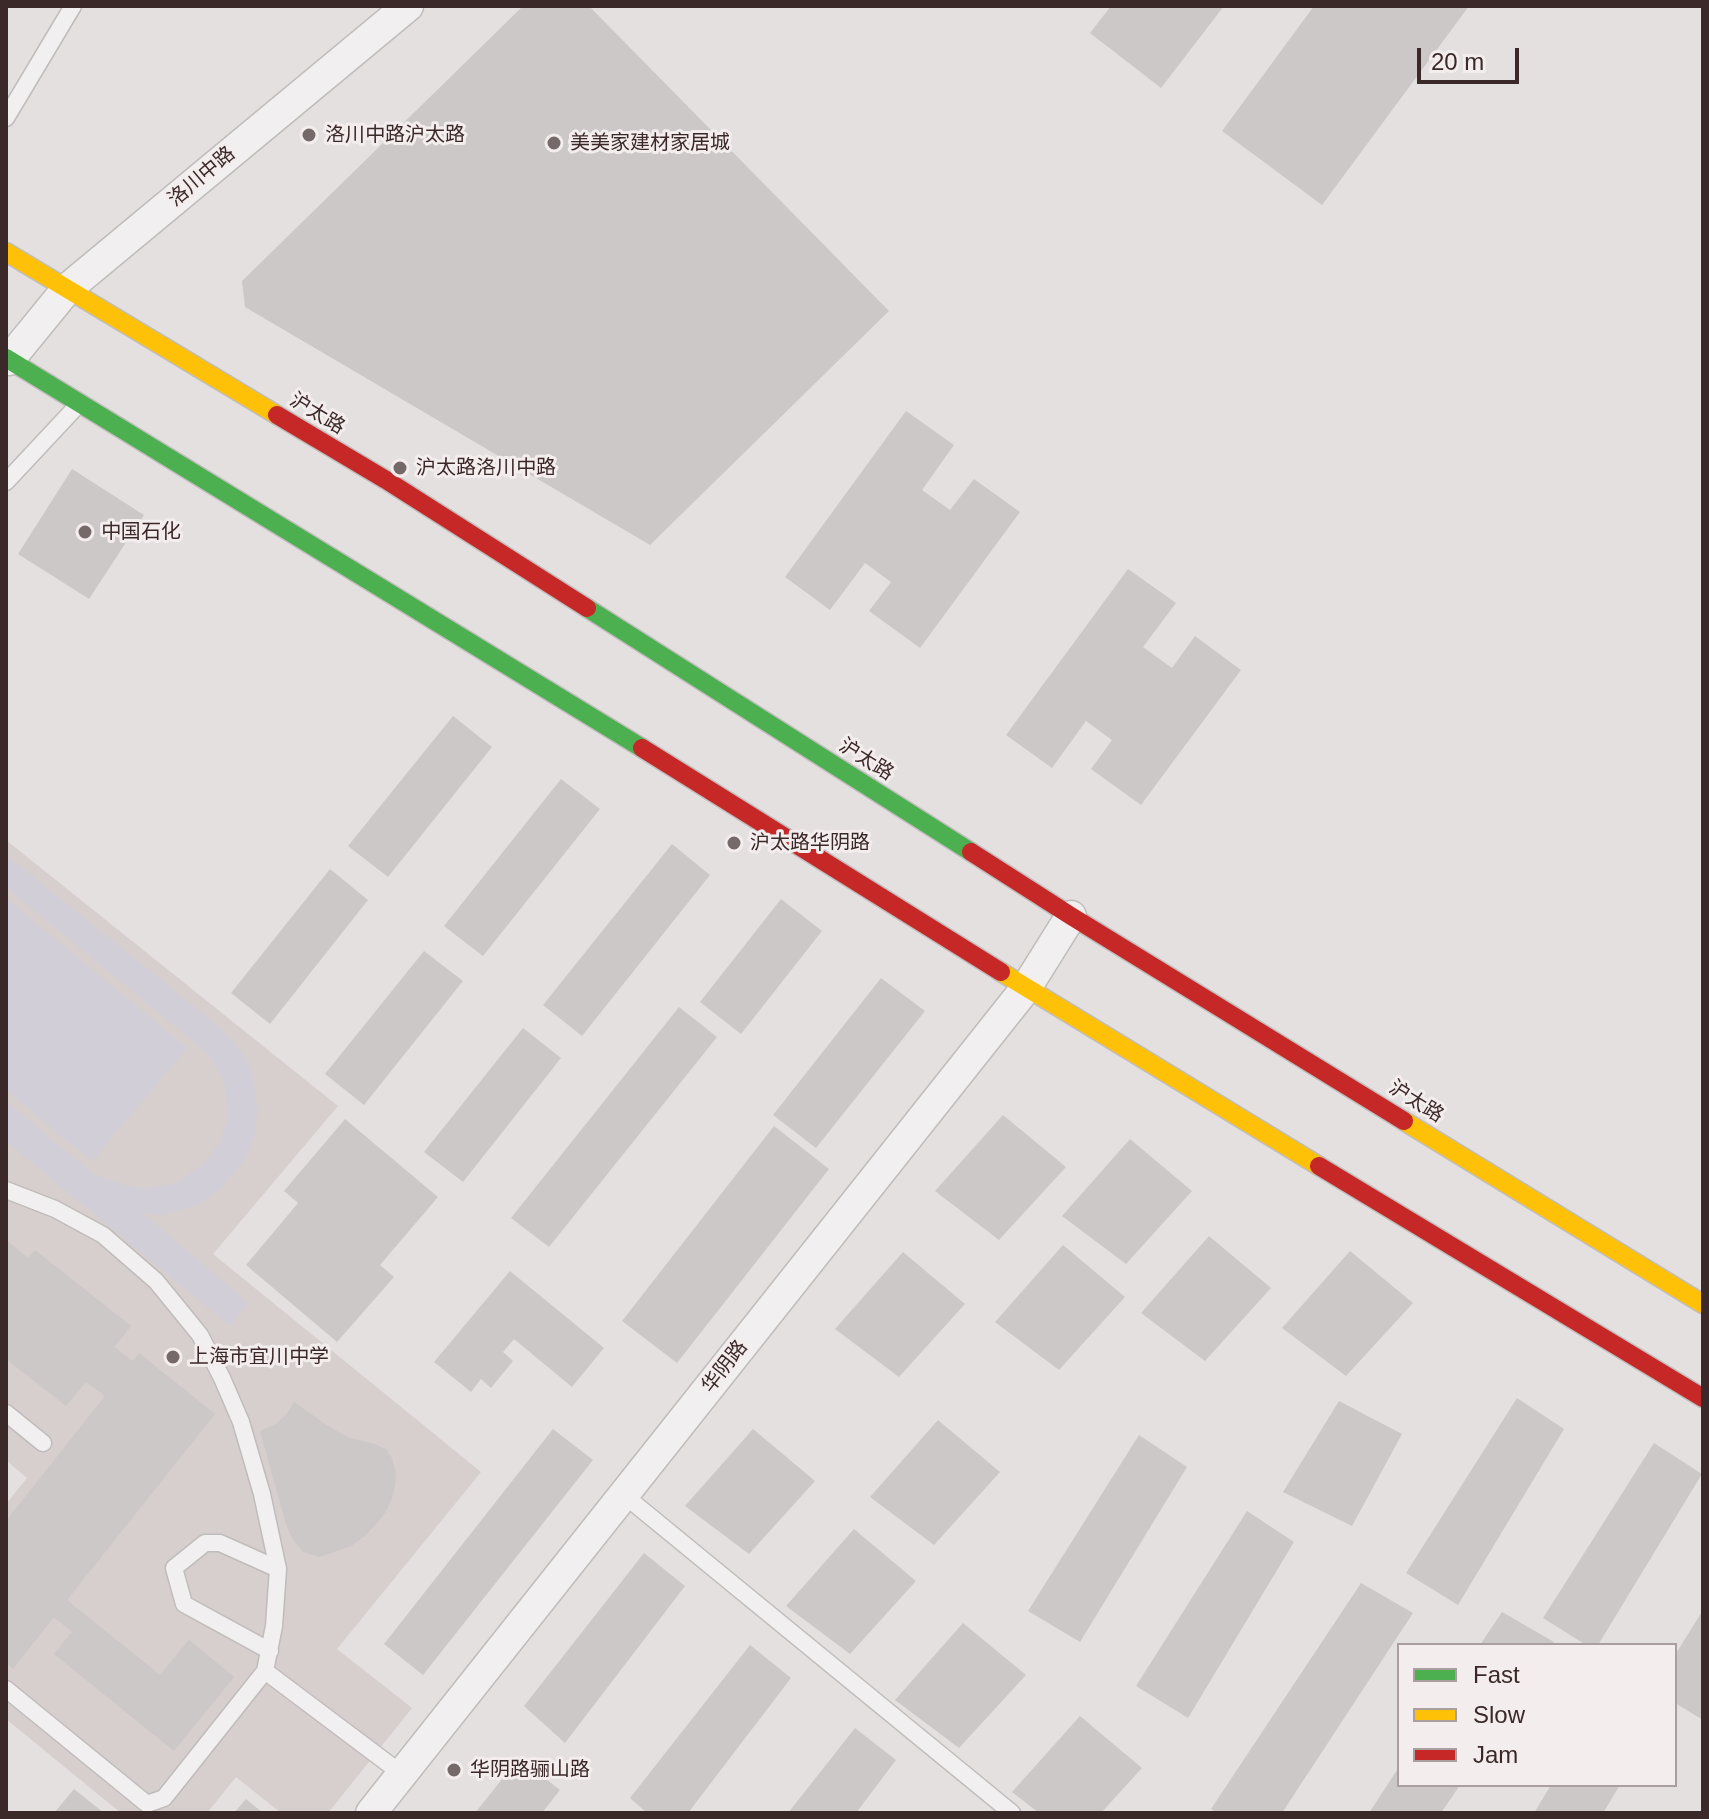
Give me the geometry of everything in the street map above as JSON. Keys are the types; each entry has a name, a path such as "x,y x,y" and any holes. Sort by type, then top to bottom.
{"main road":[{"name":"沪太路","path":"6,252 386,480 1071,916 1703,1304"},
{"path":"8,359 1026,988 1703,1398"}],"street":[{"name":"洛川中路","path":"8,359 67,289 408,6"},
{"name":"华阴路","path":"371,1813 1026,988 1071,916"}],"lane":[{"path":"6,118 73,6"},
{"path":"6,482 79,404"},
{"path":"6,1190 55,1209 103,1235 156,1281 200,1335 241,1422 262,1494 278,1569 274,1626 265,1671 164,1798 147,1804 6,1689"},
{"path":"6,1413 43,1443"},
{"path":"624,1495 1012,1813"},
{"path":"270,1651 184,1604 174,1568 205,1543 220,1543 278,1569"},
{"path":"265,1671 402,1774"}],"shaded area":[{"name":"上海市宜川中学","path":"6,840 338,1106 213,1254 481,1472 337,1649 412,1708 328,1813 281,1813 236,1777 207,1813 121,1813 6,1719 6,1504 27,1478 6,1460"},
{"path":"6,855 216,1024 234,1041 246,1059 254,1080 257,1109 255,1134 244,1160 223,1187 196,1206 162,1215 141,1212 249,1303 230,1326 6,1141 6,1101 92,1173 126,1186 147,1188 175,1184 202,1165 219,1144 227,1123 227,1104 221,1075 212,1059 198,1045 6,887"},
{"path":"6,898 187,1048 92,1161 6,1090"}],"building":[{"name":"美美家建材家居城","path":"523,6 589,6 889,311 650,545 245,307 242,281"},
{"path":"1111,6 1224,6 1161,88 1090,33"},
{"path":"1314,6 1469,6 1322,205 1222,131"},
{"path":"906,411 954,445 922,490 950,510 974,479 1020,512 920,648 869,611 891,582 865,563 830,610 785,577"},
{"path":"72,469 144,515 89,599 18,554"},
{"path":"1128,569 1176,603 1143,647 1172,668 1195,636 1241,670 1141,805 1091,769 1112,740 1086,721 1052,768 1006,735"},
{"path":"453,716 492,747 388,877 348,846"},
{"path":"561,779 600,809 483,956 444,926"},
{"path":"672,844 710,875 582,1036 543,1005"},
{"path":"330,869 368,900 270,1024 231,993"},
{"path":"781,899 822,931 741,1034 700,1002"},
{"path":"424,951 463,981 364,1105 325,1074"},
{"path":"881,978 925,1011 816,1148 773,1115"},
{"path":"679,1007 717,1037 549,1247 511,1218"},
{"path":"523,1028 561,1058 463,1182 424,1152"},
{"path":"1003,1115 1066,1167 999,1240 935,1191"},
{"path":"345,1119 438,1197 380,1265 394,1277 337,1342 246,1265 298,1203 284,1191"},
{"path":"774,1126 829,1169 677,1363 622,1321"},
{"path":"1130,1139 1192,1191 1126,1264 1062,1216"},
{"path":"1209,1236 1271,1288 1205,1361 1141,1313"},
{"path":"6,1240 28,1258 35,1250 131,1326 114,1347 133,1361 139,1353 215,1414 67,1600 160,1675 189,1640 234,1677 174,1751 54,1654 72,1632 54,1617 13,1669 6,1663 6,1521 105,1396 86,1382 66,1406 6,1359"},
{"path":"1063,1245 1125,1297 1059,1370 995,1322"},
{"path":"1350,1251 1413,1303 1346,1376 1282,1328"},
{"path":"903,1252 965,1304 899,1377 835,1329"},
{"path":"510,1271 604,1348 572,1387 514,1339 503,1352 513,1361 491,1388 481,1379 471,1392 434,1362"},
{"path":"1517,1398 1564,1429 1458,1605 1406,1573"},
{"path":"1339,1401 1402,1434 1352,1526 1283,1492"},
{"path":"294,1402 347,1437 386,1449 396,1474 392,1498 385,1513 365,1536 351,1546 319,1557 303,1552 292,1538 260,1431 276,1424"},
{"path":"938,1420 1000,1472 934,1545 870,1497"},
{"path":"553,1429 593,1460 423,1675 384,1644"},
{"path":"753,1429 815,1481 749,1554 685,1506"},
{"path":"1139,1435 1187,1467 1080,1642 1028,1611"},
{"path":"1654,1443 1702,1474 1599,1643 1583,1643 1543,1618"},
{"path":"1247,1511 1294,1542 1188,1718 1136,1686"},
{"path":"854,1529 916,1581 850,1654 786,1606"},
{"path":"644,1553 685,1586 565,1743 524,1706"},
{"path":"1361,1583 1413,1613 1282,1813 1218,1813 1211,1809"},
{"path":"1703,1610 1703,1720 1677,1704 1677,1652"},
{"path":"1502,1612 1554,1642 1553,1643 1481,1643"},
{"path":"963,1623 1026,1675 959,1748 895,1700"},
{"path":"750,1645 791,1678 688,1813 647,1813 630,1798"},
{"path":"1080,1716 1142,1768 1101,1813 1039,1813 1012,1792"},
{"path":"855,1728 896,1760 856,1813 788,1813"},
{"path":"519,1758 560,1790 542,1813 475,1813"},
{"path":"1397,1770 1397,1787 1459,1787 1441,1813 1369,1813"},
{"path":"1550,1787 1619,1787 1603,1813 1534,1813"},
{"path":"74,1789 104,1813 54,1813"},
{"path":"246,1799 263,1813 234,1813"}],"traffic: fast":[{"path":"6,358 642,748"},
{"path":"587,608 971,852"}],"traffic: slow":[{"path":"6,252 277,415"},
{"path":"1001,972 1319,1166"},
{"path":"1404,1121 1703,1304"}],"traffic: jam":[{"path":"277,415 386,480 587,608"},
{"path":"642,748 1001,972"},
{"path":"971,852 1404,1121"},
{"path":"1319,1166 1703,1398"}],"place":[{"name":"洛川中路沪太路","path":"309,135"},
{"name":"美美家建材家居城","path":"554,143"},
{"name":"沪太路洛川中路","path":"400,468"},
{"name":"中国石化","path":"85,532"},
{"name":"沪太路华阴路","path":"734,843"},
{"name":"上海市宜川中学","path":"173,1357"},
{"name":"华阴路骊山路","path":"454,1770"}]}
